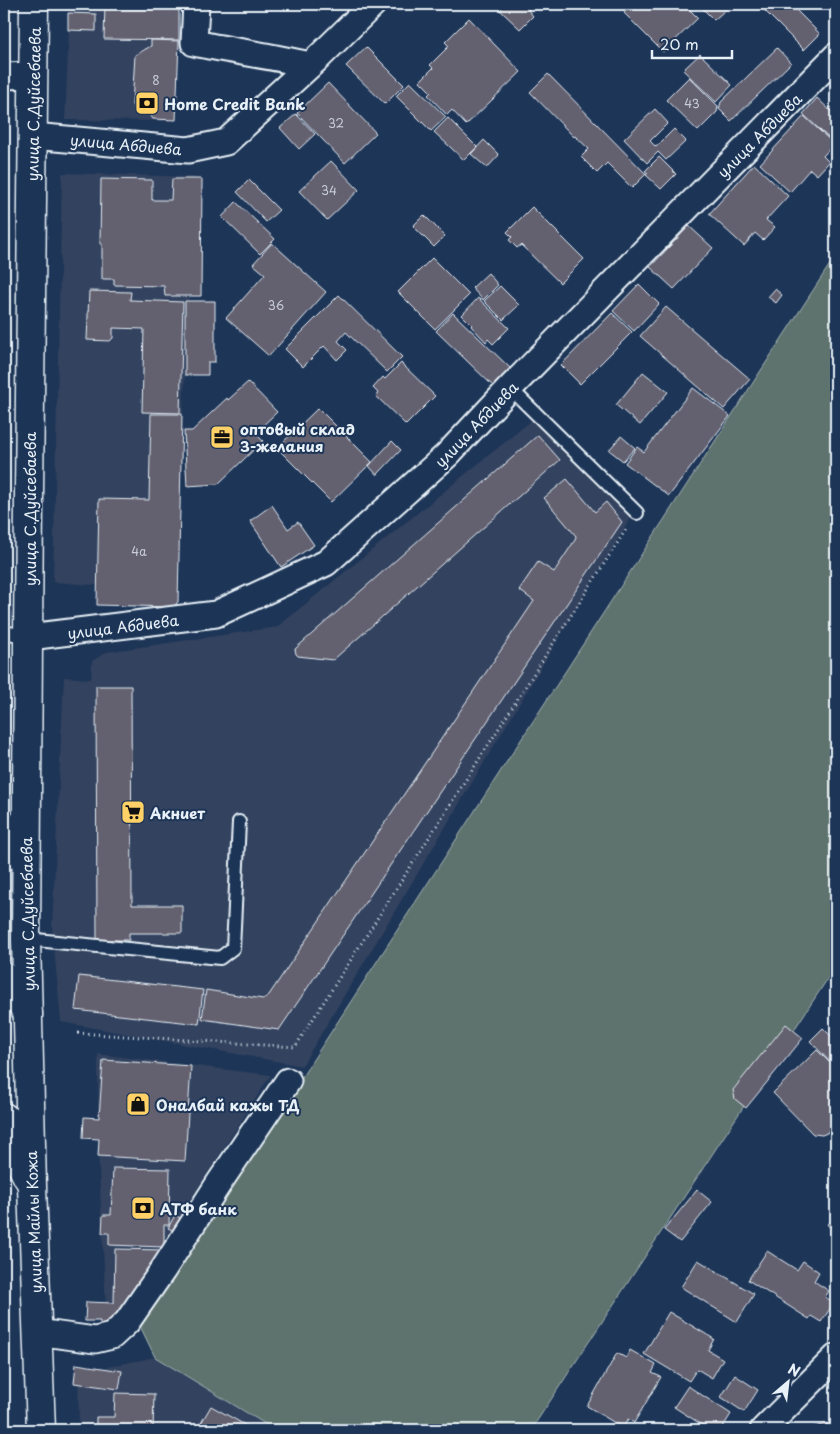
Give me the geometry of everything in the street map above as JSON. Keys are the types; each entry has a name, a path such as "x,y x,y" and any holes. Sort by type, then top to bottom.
{"main road":[{"name":"улица С.Дуйсебаева","path":"28,1014 26,819 16,634 33,136 34,4"},
{"path":"4,856 26,819"},
{"path":"4,977 28,1014"},
{"name":"улица Майлы Кожа","path":"28,1014 41,1430"},
{"path":"4,1117 10,1143 32,1186"}],"street":[{"path":"196,4 194,43 230,51 270,55 310,65"},
{"name":"улица Абдиева","path":"33,136 188,150 226,142 374,4"},
{"name":"улица Абдиева","path":"16,634 216,614 326,563 447,455 510,388 836,56"},
{"path":"4,76 33,75"},
{"path":"37,1332 95,1340 112,1336 127,1322 288,1081"},
{"path":"763,1430 836,1358"}],"lane":[{"path":"510,388 637,513"},
{"path":"26,939 220,958 233,948 239,822"}],"path":[{"path":"78,1033 295,1047 637,513"}],"shaded area":[{"path":"70,4 173,4 170,121 65,120"},
{"path":"62,173 195,177 174,591 53,582"},
{"path":"532,420 632,516 302,1066 61,1022 52,928 64,677 91,679 92,661 106,652 277,627"},
{"path":"98,1054 271,1075 107,1330 98,1150"},
{"path":"155,1357 275,1430 79,1430 78,1373"}],"green space":[{"path":"836,255 836,966 531,1430 275,1430 155,1357 140,1326"}],"building":[{"path":"105,4 179,4 179,40 104,39"},
{"path":"506,4 534,4 528,10 533,16 520,29 500,10"},
{"path":"633,4 684,4 698,18 663,52 624,13"},
{"path":"698,4 732,4 714,20"},
{"path":"758,4 790,4 820,34 804,50"},
{"path":"68,13 96,14 96,31 68,30"},
{"path":"469,18 521,72 466,125 452,110 447,115 428,95 431,92 420,81 433,68 430,65 449,46 445,42"},
{"path":"151,40 179,41 176,120 153,119 148,113 136,111 132,105 135,55 151,46"},
{"path":"366,47 404,85 385,104 346,66"},
{"path":"777,48 791,63 731,121 719,109 721,102"},
{"path":"700,54 732,85 716,102 683,70"},
{"path":"548,74 646,174 632,188 607,163 597,173 581,157 589,149 574,137 530,92"},
{"path":"689,77 718,106 717,112 698,131 666,100"},
{"path":"410,82 446,117 431,131 396,96"},
{"path":"328,83 376,133 345,163 297,113"},
{"path":"817,98 836,116 836,145 803,114"},
{"path":"655,109 668,123 650,141 656,147 674,129 686,141 666,160 658,152 647,163 624,139"},
{"path":"296,114 315,134 299,149 280,128"},
{"path":"804,116 834,144 823,156 829,162 817,175 810,169 790,192 760,164"},
{"path":"448,118 477,147 464,160 434,132"},
{"path":"484,140 499,155 487,168 471,154"},
{"path":"659,157 676,174 661,189 646,175 648,173 645,171"},
{"path":"331,161 359,190 327,220 299,191"},
{"path":"754,164 788,196 766,220 775,227 763,240 755,233 744,246 709,214"},
{"path":"101,179 152,180 152,200 171,200 172,179 202,179 201,296 165,296 164,286 114,285 114,279 102,279 102,244 100,244"},
{"path":"249,180 279,210 266,222 237,192"},
{"path":"236,202 275,239 260,254 222,217"},
{"path":"532,207 584,259 560,283 521,245 517,248 509,240 512,237 507,232"},
{"path":"424,215 445,236 434,247 413,226"},
{"path":"689,226 713,248 674,289 650,267"},
{"path":"272,243 326,292 269,356 226,318 265,274 253,264"},
{"path":"432,258 469,295 435,329 398,292"},
{"path":"488,273 498,285 483,300 472,288"},
{"path":"639,284 659,304 634,331 613,311"},
{"path":"500,286 519,305 503,320 484,301"},
{"path":"775,289 782,295 776,303 768,297"},
{"path":"89,291 131,292 130,300 183,302 180,413 142,412 144,329 113,328 113,338 110,341 87,340"},
{"path":"339,295 402,357 387,372 346,332 338,341 347,350 337,360 324,346 303,367 285,349"},
{"path":"478,298 509,328 493,344 488,339 486,342 462,315"},
{"path":"185,301 215,301 215,362 208,362 208,375 185,375"},
{"path":"666,307 750,379 724,409 640,336"},
{"path":"453,313 511,369 494,387 436,331"},
{"path":"612,313 632,332 580,384 561,365"},
{"path":"401,363 435,396 406,425 376,396 378,393 373,388 383,377 385,379"},
{"path":"643,372 668,392 640,425 616,405"},
{"name":"оптовый склад 3-желания","path":"248,382 277,412 255,433 263,441 218,484 187,486 184,431 192,431 227,398 228,400"},
{"path":"693,388 730,416 669,496 625,463 637,447 644,452"},
{"path":"318,408 372,462 331,502 277,448"},
{"path":"151,414 182,414 178,602 173,607 97,605 99,499 149,500"},
{"path":"538,435 560,460 333,660 298,656 296,654 295,649"},
{"path":"621,436 635,448 623,461 609,450"},
{"path":"392,441 401,450 377,475 369,466"},
{"path":"567,479 595,512 606,502 622,522 279,1030 202,1019 206,990 263,999 269,995 534,601 519,590 538,562 554,572 575,540 576,536 544,498"},
{"path":"272,505 288,529 298,522 314,545 281,567 250,521"},
{"path":"96,686 131,686 132,905 182,905 182,933 129,933 129,940 97,940"},
{"path":"79,976 203,990 199,1024 75,1010"},
{"path":"786,1024 803,1038 746,1108 735,1099 733,1090"},
{"path":"823,1028 836,1041 836,1068 810,1041"},
{"path":"817,1050 836,1069 836,1107 834,1109 836,1111 836,1119 827,1133 822,1135 813,1134 773,1093"},
{"path":"103,1060 191,1066 185,1161 98,1156 99,1139 83,1138 84,1117 99,1118"},
{"path":"113,1168 170,1169 169,1225 164,1225 164,1247 109,1245 109,1233 102,1233 103,1215 111,1215"},
{"path":"697,1190 712,1202 680,1242 664,1230"},
{"path":"175,1215 184,1220 178,1233 168,1228"},
{"path":"836,1217 836,1236 827,1224"},
{"path":"115,1249 164,1250 112,1328 100,1328 100,1321 85,1321 86,1302 114,1303"},
{"path":"767,1251 797,1270 803,1261 819,1272 814,1281 829,1291 825,1297 834,1303 821,1322 811,1316 809,1319 748,1280"},
{"path":"698,1260 754,1294 737,1322 681,1287"},
{"path":"669,1312 714,1339 708,1350 723,1359 712,1378 697,1369 689,1381 644,1354"},
{"path":"630,1350 656,1365 652,1373 661,1377 634,1423 628,1419 623,1428 587,1406 617,1353 626,1358"},
{"path":"76,1364 122,1371 119,1389 74,1383"},
{"path":"735,1375 758,1390 744,1412 721,1397"},
{"path":"688,1386 731,1414 721,1430 710,1430 674,1407"},
{"path":"115,1393 154,1394 153,1430 96,1430 96,1417 114,1417"},
{"path":"211,1406 254,1430 197,1430"},
{"path":"836,1421 836,1430 804,1430"}],"place":[{"name":"Home Credit Bank","path":"147,103"},
{"name":"оптовый склад 3-желания","path":"222,437"},
{"name":"Акниет","path":"133,812"},
{"name":"Оналбай кажы ТД","path":"138,1104"},
{"name":"АТФ банк","path":"143,1208"}]}
